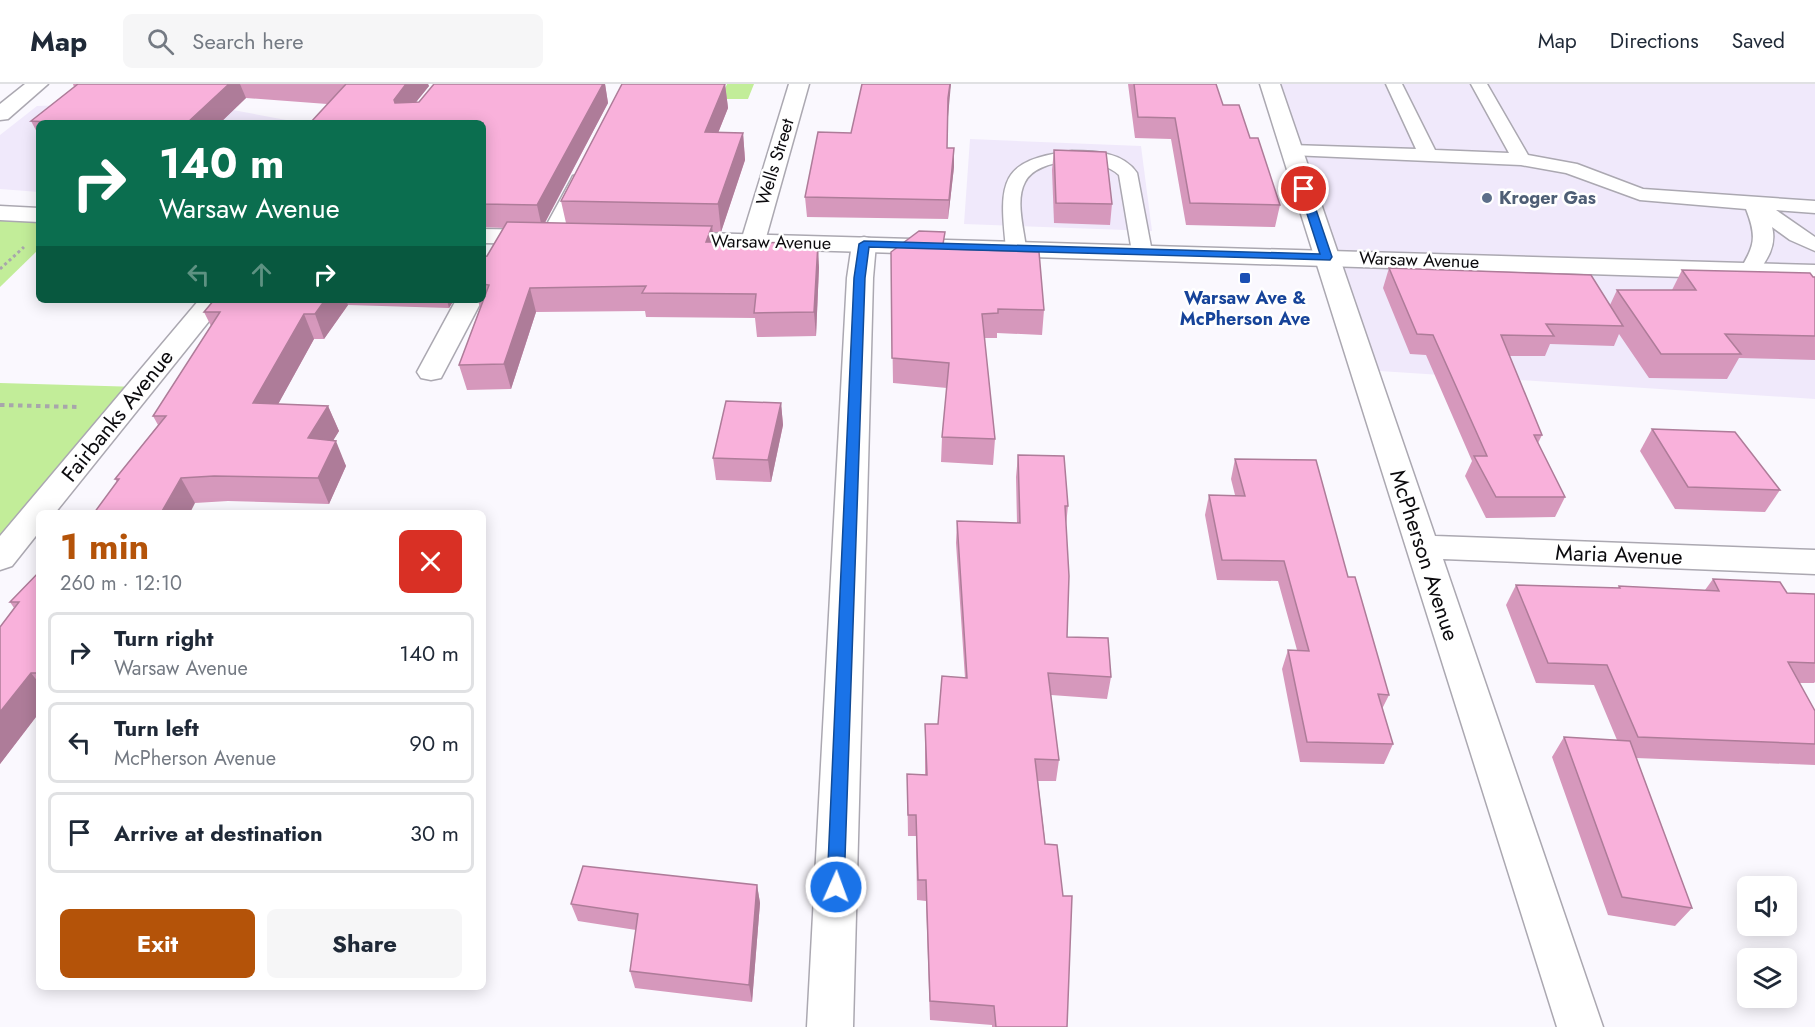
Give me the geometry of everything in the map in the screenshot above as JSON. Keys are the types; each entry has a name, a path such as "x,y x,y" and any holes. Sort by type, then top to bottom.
{"street":[{"path":"0,114 38,84"},
{"name":"Wells Street","path":"753,241 799,84"},
{"name":"McPherson Avenue","path":"1270,84 1580,1027"},
{"path":"0,213 36,215"},
{"path":"491,260 493,236 562,238"},
{"name":"Warsaw Avenue","path":"646,239 1327,257 1815,273"},
{"path":"830,1027 860,278 864,244"},
{"name":"Fairbanks Avenue","path":"39,510 210,303"},
{"path":"431,372 467,303"},
{"name":"Fairbanks Avenue","path":"0,558 36,514"},
{"name":"Maria Avenue","path":"1423,548 1815,562"}],"lane":[{"path":"1394,84 1428,155"},
{"path":"1479,84 1521,159"},
{"path":"1291,150 1521,159 1570,168 1640,194 1815,207"},
{"path":"1016,248 1013,188 1017,177 1053,156 1089,157 1112,162 1124,167 1128,173 1142,252"},
{"path":"562,238 587,166"},
{"path":"1754,203 1797,236 1815,245"},
{"path":"1749,271 1762,252 1765,235 1754,203"}],"path":[{"path":"0,269 24,247 20,245"},
{"path":"0,405 120,411"}],"shaded area":[{"path":"1270,84 1815,84 1815,399 1364,370"},
{"path":"92,104 233,110 286,120 36,120 36,192 0,189 0,135 37,106"},
{"path":"970,139 1141,146 1152,231 964,224"}],"green space":[{"path":"727,84 754,84 748,99 721,99"},
{"path":"0,213 36,215 36,252 0,287"},
{"path":"0,383 140,387 39,510 36,510 36,514 0,558"}],"building":[{"path":"78,84 229,84 190,120 31,121"},
{"path":"346,84 406,84 394,100 395,103 419,102 434,84 603,84 537,205 486,204 486,120 313,120"},
{"path":"622,84 725,84 705,132 743,133 718,204 561,201"},
{"path":"862,84 950,84 947,148 954,148 949,200 805,197 818,132 851,133"},
{"path":"1134,84 1216,84 1223,105 1239,105 1250,138 1258,138 1280,205 1190,203 1175,118 1138,117"},
{"path":"1054,150 1106,152 1112,204 1056,203"},
{"path":"507,222 712,226 706,242 818,243 814,312 754,313 756,294 642,293 646,286 530,288 504,364 459,365 482,303 486,303 489,285 486,284 487,256"},
{"path":"919,231 945,232 943,244 952,245 951,249 1039,252 1044,310 998,309 998,313 982,314 995,439 942,437 949,363 892,358 891,252"},
{"path":"1389,268 1591,275 1623,326 1546,324 1554,336 1501,335 1542,435 1534,435 1565,497 1496,497 1474,456 1487,456 1433,335 1417,334"},
{"path":"1682,270 1810,273 1815,277 1815,336 1725,334 1741,354 1661,354 1617,290 1696,290"},
{"path":"212,303 323,303 315,314 304,314 253,403 328,406 308,438 336,441 318,478 214,476 181,478 163,510 96,510 119,479 115,479 166,416 153,416 220,312 204,312"},
{"path":"726,401 781,403 768,460 713,458"},
{"path":"1652,429 1735,432 1780,490 1688,487"},
{"path":"1018,455 1064,456 1068,506 1065,506 1069,576 1067,637 1108,638 1111,677 1048,673 1059,760 1035,759 1045,844 1057,845 1063,896 1072,896 1067,1027 996,1027 994,1006 930,1001 926,880 918,880 916,815 908,815 907,774 927,775 925,724 938,724 942,676 967,678 957,521 1020,523"},
{"path":"1235,459 1316,460 1348,577 1355,577 1389,695 1378,694 1393,744 1307,742 1288,650 1309,651 1284,561 1222,560 1209,495 1245,496"},
{"path":"36,575 36,673 31,673 0,712 0,627 19,602 10,602"},
{"path":"1713,579 1780,582 1787,593 1815,594 1815,663 1788,662 1815,711 1815,744 1638,737 1607,665 1548,663 1516,585 1620,588 1619,586 1719,591"},
{"path":"1564,737 1630,741 1692,908 1622,897"},
{"path":"583,866 757,885 749,985 630,971 638,914 571,904"}],"place":[{"name":"Kroger Gas","path":"1487,198"},
{"name":"Warsaw Ave & McPherson Ave","path":"1245,278"}],"route":[{"path":"836,887 860,278 864,244 1327,257 1304,189"}]}
